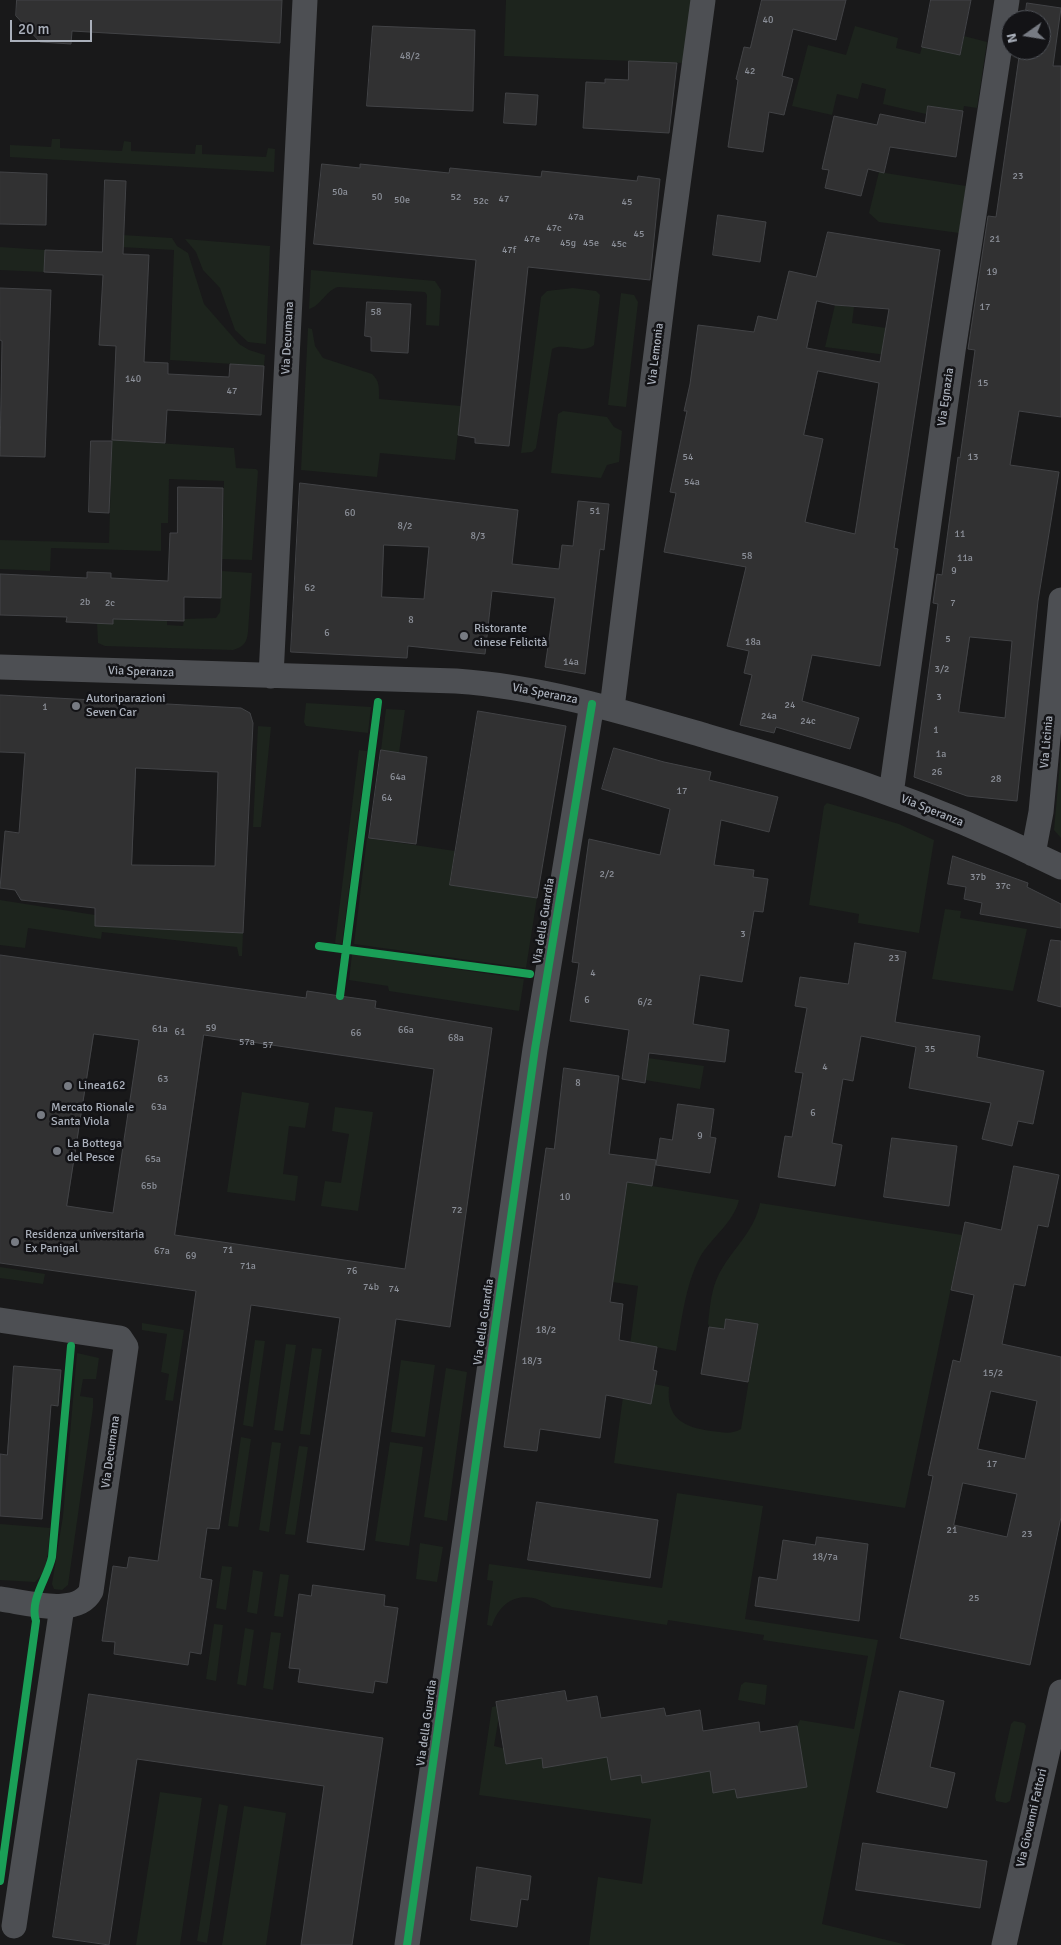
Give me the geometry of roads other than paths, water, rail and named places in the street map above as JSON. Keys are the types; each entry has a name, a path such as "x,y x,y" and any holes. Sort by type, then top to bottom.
{"street":[{"name":"Via Decumana","path":"271,676 305,0"},
{"name":"Via Lemonia","path":"602,706 667,263 703,0"},
{"name":"Via Egnazia","path":"891,794 953,351 1007,0"},
{"name":"Via Licinia","path":"1033,854 1041,812 1061,600"},
{"name":"Via Speranza","path":"0,667 476,683 526,690 602,706 815,768 891,794 1061,867"},
{"name":"Via della Guardia","path":"407,1945 535,1049 602,706"},
{"name":"Via Decumana","path":"0,1320 120,1338 126,1347 91,1590 84,1601 62,1607 0,1599"},
{"path":"14,1926 62,1607"},
{"name":"Via Giovanni Fattori","path":"1004,1945 1061,1692"}],"place":[{"name":"Ristorante cinese Felicità","path":"464,636"},
{"name":"Autoriparazioni Seven Car","path":"76,706"},
{"name":"Linea162","path":"68,1086"},
{"name":"Mercato Rionale Santa Viola","path":"41,1115"},
{"name":"La Bottega del Pesce","path":"57,1151"},
{"name":"Residenza universitaria Ex Panigal","path":"15,1242"}]}
